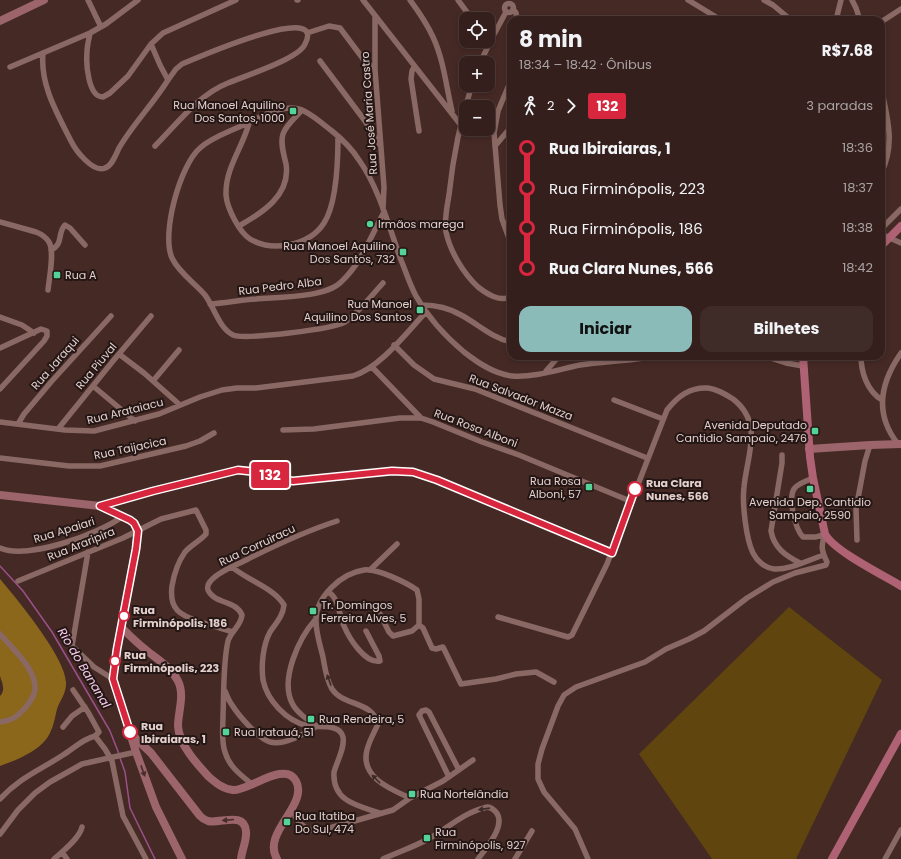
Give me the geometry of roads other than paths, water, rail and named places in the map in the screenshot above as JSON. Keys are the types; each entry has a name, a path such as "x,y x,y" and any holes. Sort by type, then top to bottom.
{"main road":[{"path":"0,21 44,0"},
{"path":"885,243 901,226"},
{"path":"803,360 809,449 813,478 825,534 832,543 901,586"},
{"path":"809,449 870,444 900,444"},
{"path":"0,495 100,506 123,516 134,523 138,531 136,549 113,679 130,734 136,742 145,747 200,816 208,821 236,819 245,826 246,837 241,859"},
{"path":"122,627 146,650 168,667 178,682 180,688 181,706 178,726 180,734 183,742 194,759 209,777 223,788 232,790 240,790 274,775 289,774 295,779 298,784 297,797 274,844 273,850 277,859"},
{"path":"832,859 901,734"},
{"path":"136,742 134,752 156,807 182,859"},
{"path":"134,752 145,747"}],"street":[{"path":"88,0 101,27"},
{"path":"10,67 90,33 101,27 138,0"},
{"path":"90,33 87,51 87,67 94,92 100,97 106,96 128,76 151,44 163,33 236,0"},
{"path":"363,0 459,122"},
{"path":"410,0 421,15 434,39 452,112"},
{"path":"458,0 467,12"},
{"path":"688,0 714,16"},
{"path":"764,0 773,5 786,16"},
{"path":"837,16 841,0"},
{"path":"852,0 858,16"},
{"path":"495,29 509,6 516,13 516,16"},
{"path":"885,20 901,10"},
{"name":"Rua José Maria Castro","path":"375,16 375,69 384,187 383,211"},
{"path":"43,52 43,72 47,90 74,148 85,160 100,169 106,168 110,164 127,135 176,69 182,64 260,31 295,24 303,26 307,32 307,39 304,47 282,61 220,86 205,95 155,146"},
{"path":"307,32 329,26 340,28 364,60 375,69"},
{"path":"151,44 168,80"},
{"path":"320,61 365,121 381,147"},
{"path":"414,67 411,79 419,131"},
{"path":"507,90 496,118 494,133 499,197 507,233"},
{"path":"383,283 350,317 344,322 334,326 302,331 238,336 229,332 224,327 206,297 176,265 169,249 172,207 185,170 195,153 207,142 283,109 292,108 302,110 338,136 355,154 364,167 383,211 415,295 426,312 452,342 467,354 489,368 512,376 522,376 585,365 626,360"},
{"path":"885,108 890,143 885,165"},
{"path":"239,226 271,205 278,196 283,186 286,172 282,142 283,134 285,129 302,110"},
{"path":"249,123 244,140 230,169 226,188 228,204 239,226 250,239 275,245 288,245 296,243 315,233 327,219 336,179 338,136"},
{"path":"459,130 446,213 448,239 457,259 475,284 484,292 494,297 507,298"},
{"path":"495,146 507,132"},
{"path":"885,225 901,209"},
{"name":"Rua Pedro Alba","path":"210,304 310,294 334,287 348,275 357,262 383,211"},
{"path":"0,222 31,230 41,234 48,241 51,250 48,290"},
{"path":"51,250 59,244 62,228 65,225 70,228 85,245"},
{"path":"885,236 901,243"},
{"path":"422,305 431,305 461,314 498,338 507,341"},
{"name":"Rua Arataiacu","path":"0,422 58,429 94,431 159,414 207,394 229,389 256,388 353,376 372,367 426,312"},
{"name":"Rua Jaraqui","path":"18,424 24,414 51,382 110,316"},
{"name":"Rua Piuval","path":"58,429 151,316"},
{"path":"0,317 22,325 34,332"},
{"path":"0,348 40,329 47,331 48,336 0,390"},
{"name":"Rua Salvador Mazza","path":"394,345 418,368 434,379 475,389 647,458"},
{"path":"153,381 179,350"},
{"path":"900,444 890,433 884,418 882,400 885,382 889,372 901,353"},
{"path":"119,354 180,405"},
{"path":"546,372 556,360"},
{"path":"777,360 803,366"},
{"path":"861,360 862,372 866,381 874,393 882,400"},
{"path":"372,367 421,418"},
{"path":"93,386 135,420"},
{"path":"498,617 568,637 572,635 612,553 630,501 667,410 678,397 688,391 700,388 710,388 722,392 742,408 748,418 751,429 751,442 744,488 744,498 748,534 752,550 759,561 769,568 779,569 825,557"},
{"path":"614,400 663,419"},
{"name":"Rua Rosa Alboni","path":"283,430 314,429 400,418 421,418 519,455 630,501"},
{"name":"Rua Taijacica","path":"0,458 69,466 100,466 186,446 200,441 214,433"},
{"path":"857,540 856,509 865,461 870,444"},
{"path":"782,455 771,531 774,543 782,553 800,563"},
{"path":"100,506 238,470 254,471 285,481 381,472 413,472 437,480 612,553"},
{"path":"813,478 794,490 792,501 794,514 799,532 803,537 816,537 825,534"},
{"name":"Rua Araripira","path":"18,581 138,531 161,519 196,510 206,530 206,534 188,549 179,562 173,581 171,598 178,612 186,617 233,632"},
{"name":"Rua Apaiari","path":"0,548 7,551 29,551 78,539 109,526 123,516"},
{"name":"Rua Corruiracu","path":"233,632 240,622 242,613 234,606 214,597 208,590 209,583 221,572 278,545 337,521"},
{"path":"588,859 575,829 544,792 538,778 538,764 542,749 558,706 564,695 576,687 645,662 704,631 747,598 765,587 795,573 824,567 827,564 821,545 825,534"},
{"path":"822,548 832,543"},
{"path":"370,570 397,544"},
{"path":"88,552 72,646 94,667 113,679"},
{"path":"232,567 271,592 284,605 281,616 268,638 262,660 263,681 268,693 276,706 286,715 307,726 334,728 340,731 343,736 342,747 334,772 334,782 339,793 346,801 352,804 380,813"},
{"path":"317,726 303,716 292,704 289,693 291,666 294,655 304,634 315,620 319,606 328,592 340,580 357,571 370,570 386,575 410,585 417,590 419,599 419,625 423,628 432,648 436,649 442,647 461,684 536,672 554,682"},
{"path":"328,592 335,598 344,626 356,646 371,660 376,662 380,661 379,656 366,631"},
{"path":"380,614 389,632 393,636 412,631 419,625"},
{"path":"315,620 327,679 332,689 344,700 368,709 377,720 378,724 366,755 370,772 389,789 410,798"},
{"path":"233,632 230,636 226,650 223,744 225,752 235,769 253,784"},
{"path":"0,634 23,660 34,678 36,688 32,700 18,717 9,721 0,722"},
{"path":"224,689 232,705 246,722 258,734 271,742 294,739 317,726"},
{"path":"0,800 22,779 84,741 95,736 98,731 85,707 73,690"},
{"path":"63,727 72,716 85,707"},
{"path":"449,777 419,715 422,711 426,710 428,712 459,770"},
{"path":"95,736 113,756 123,816 146,859"},
{"path":"0,834 18,810 35,793 50,782 78,765 134,752"},
{"path":"292,808 295,817 302,826 314,831 324,830 393,810 410,798 436,786 473,760"},
{"path":"383,859 428,839 472,812 489,807 497,813 499,819 498,824 495,834 478,859"},
{"path":"54,859 80,833 82,827"},
{"path":"885,859 901,830"},
{"path":"515,859 532,831"},
{"path":"62,852 67,859"}],"waterway":[{"name":"Rio do Bananal","path":"0,566 23,591 52,632 110,731 119,754"},
{"name":"Rio do Bananal","path":"120,758 125,772 130,808 155,859"}],"place":[{"name":"Rua Manoel Aquilino Dos Santos, 1000","path":"293,111"},
{"name":"Irmãos marega","path":"370,224"},
{"name":"Rua Manoel Aquilino Dos Santos, 732","path":"403,252"},
{"name":"Rua A","path":"57,275"},
{"name":"Rua Manoel Aquilino Dos Santos","path":"420,310"},
{"name":"Avenida Deputado Cantidio Sampaio, 2476","path":"815,431"},
{"name":"Rua Rosa Alboni, 57","path":"589,487"},
{"name":"Rua Clara Nunes, 566","path":"635,489"},
{"name":"Avenida Dep. Cantidio Sampaio, 2590","path":"810,489"},
{"name":"Tr. Domingos Ferreira Alves, 5","path":"313,611"},
{"name":"Rua Firminópolis, 186","path":"124,616"},
{"name":"Rua Firminópolis, 223","path":"115,661"},
{"name":"Rua Rendeira, 5","path":"311,719"},
{"name":"Rua Ibiraiaras, 1","path":"130,732"},
{"name":"Rua Iratauá, 51","path":"226,732"},
{"name":"Rua Nortelândia","path":"412,794"},
{"name":"Rua Itatiba Do Sul, 474","path":"287,822"},
{"name":"Rua Firminópolis, 927","path":"427,838"}]}
